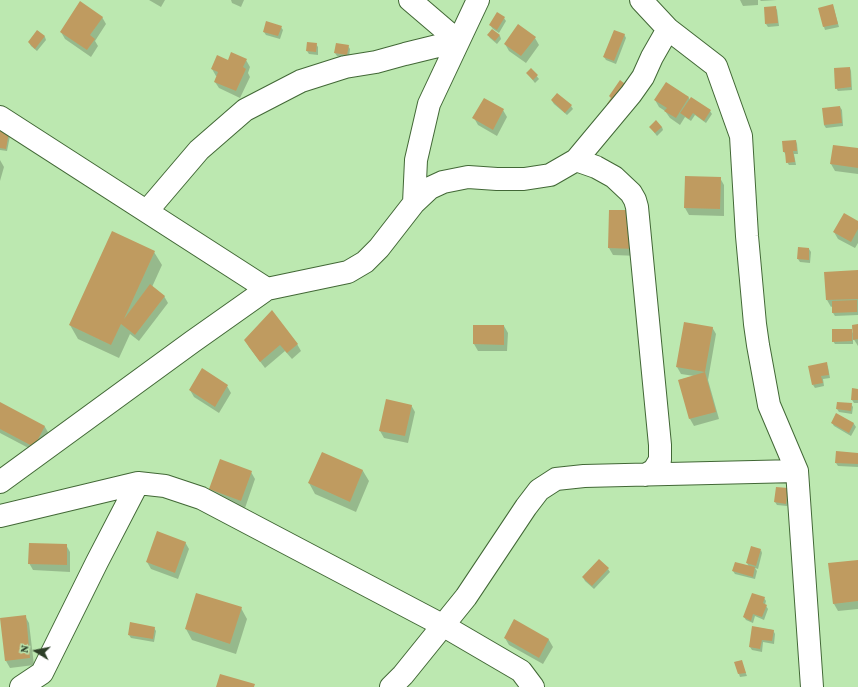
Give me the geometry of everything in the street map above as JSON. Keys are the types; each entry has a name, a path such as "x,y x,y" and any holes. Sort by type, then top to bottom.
{"street":[{"path":"410,0 458,41"},
{"path":"414,203 416,160 429,104 478,0"},
{"path":"641,0 668,28 716,66 741,136 749,251 758,345 769,405 797,472 812,687"},
{"path":"0,482 267,289 348,272 365,262 379,248 414,203 430,188 443,182 468,177 524,179 550,175 576,160 635,89 643,77 668,28"},
{"path":"147,211 199,150 246,110 301,81 345,67 376,62 458,41"},
{"path":"0,117 267,289"},
{"path":"576,160 596,167 614,177 631,193 635,200 660,445 660,460 654,470 645,475"},
{"path":"391,687 444,626 466,597 539,490 556,480 584,476 797,472"},
{"path":"21,687 42,673 138,483"},
{"path":"0,516 138,483 165,486 201,498 444,626 521,671 533,687"}],"building":[{"path":"80,1 103,17 90,35 95,39 87,50 60,32"},
{"path":"833,4 838,24 823,27 818,8"},
{"path":"776,6 778,23 765,24 764,7"},
{"path":"497,12 505,17 497,30 489,25"},
{"path":"266,21 282,26 278,36 263,32"},
{"path":"518,24 536,37 521,56 504,44"},
{"path":"492,29 500,35 495,41 487,35"},
{"path":"37,30 45,36 35,49 28,42"},
{"path":"614,30 625,34 614,61 603,57"},
{"path":"307,42 317,43 316,52 306,51"},
{"path":"336,43 349,45 347,55 334,53"},
{"path":"231,52 247,59 243,67 246,69 236,91 214,82 218,72 211,69 217,55 228,60"},
{"path":"850,67 851,87 835,89 834,68"},
{"path":"531,68 538,75 533,80 526,73"},
{"path":"620,80 629,87 614,109 607,104 611,98 609,96"},
{"path":"666,82 689,97 676,118 664,111 667,108 654,100"},
{"path":"557,93 572,105 565,113 551,100"},
{"path":"691,97 711,110 704,121 693,113 689,119 680,113"},
{"path":"484,98 504,109 493,130 472,118"},
{"path":"840,106 842,123 824,125 822,108"},
{"path":"656,120 662,127 655,133 649,127"},
{"path":"0,131 9,132 6,149 0,148"},
{"path":"796,140 797,151 793,151 795,162 786,163 782,141"},
{"path":"833,145 858,148 858,168 830,164"},
{"path":"685,176 721,177 720,209 684,208"},
{"path":"609,210 636,210 635,249 608,248"},
{"path":"844,213 858,221 858,229 851,242 833,232"},
{"path":"112,231 155,251 124,319 150,284 165,296 135,335 121,324 111,345 69,325"},
{"path":"798,247 809,248 809,260 797,259"},
{"path":"858,270 858,299 826,300 824,272"},
{"path":"857,300 857,312 832,313 832,301"},
{"path":"272,310 298,344 287,353 280,345 260,362 244,340"},
{"path":"684,322 713,327 705,372 676,367"},
{"path":"858,324 858,339 853,340 852,325"},
{"path":"473,325 504,325 504,345 473,344"},
{"path":"832,329 852,329 852,341 832,342"},
{"path":"827,362 829,375 821,376 823,383 812,385 808,366"},
{"path":"202,368 228,385 215,407 189,390"},
{"path":"705,372 716,412 689,419 678,380"},
{"path":"852,388 858,389 858,400 851,400"},
{"path":"386,399 412,405 405,436 379,431"},
{"path":"0,402 45,426 34,447 0,429"},
{"path":"837,402 852,403 851,411 836,409"},
{"path":"836,413 854,423 849,433 831,423"},
{"path":"836,451 858,453 858,464 835,463"},
{"path":"322,452 363,470 350,502 308,483"},
{"path":"220,459 252,471 241,501 209,489"},
{"path":"776,487 788,488 786,504 774,502"},
{"path":"157,531 186,542 175,573 146,562"},
{"path":"29,543 67,544 67,565 28,564"},
{"path":"751,546 761,549 756,566 746,563"},
{"path":"599,559 609,568 592,586 582,577"},
{"path":"858,560 858,601 833,604 828,563"},
{"path":"735,562 755,567 753,577 732,571"},
{"path":"196,593 242,607 230,644 185,629"},
{"path":"752,593 765,597 763,603 767,605 762,617 753,614 751,621 743,617"},
{"path":"26,615 30,658 5,661 0,618"},
{"path":"514,619 549,639 539,658 504,638"},
{"path":"130,622 155,627 153,639 128,635"},
{"path":"752,626 774,630 772,641 762,640 760,649 749,647"},
{"path":"742,660 746,673 738,674 734,662"},
{"path":"220,674 255,684 254,687 216,687"}]}
